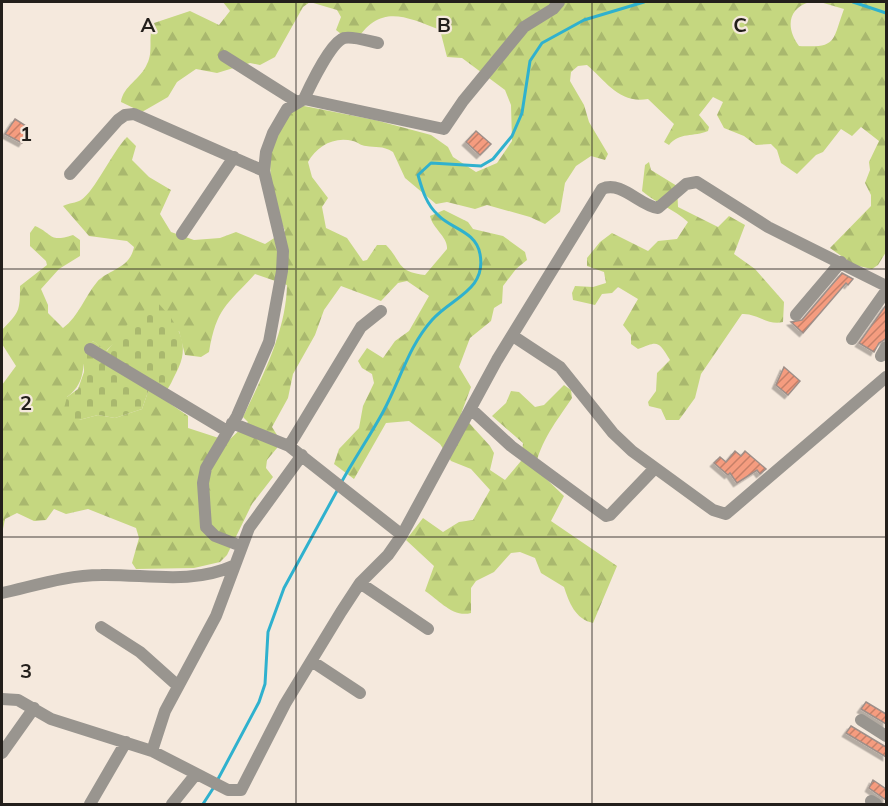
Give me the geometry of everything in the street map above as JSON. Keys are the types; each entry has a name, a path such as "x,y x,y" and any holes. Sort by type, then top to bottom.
{"street":[{"path":"224,56 300,101 444,129 463,101 524,27 553,9 559,2"},
{"path":"241,546 209,532 204,518 203,483 206,468 230,427 269,342 282,271 283,251 264,171 273,133 287,109 300,101 339,41 347,38 378,43"},
{"path":"70,174 117,120 125,115 145,117 264,171"},
{"path":"182,234 234,157"},
{"path":"2,699 10,698 34,708 51,719 152,751 228,790 241,790 285,704 360,583 388,555 402,534 513,336 572,236 602,189 607,186 620,189 658,208 686,184 697,182 768,227 886,286"},
{"path":"796,315 841,262"},
{"path":"852,339 886,291"},
{"path":"289,446 361,327 381,311"},
{"path":"513,336 560,367 613,433 655,468 713,510 729,514 886,377"},
{"path":"90,349 230,427 289,446 402,534"},
{"path":"471,409 511,446 606,516 610,515 655,468"},
{"path":"152,751 165,711 216,616 241,546 262,507 302,455"},
{"path":"2,593 54,580 100,575 205,577 233,566"},
{"path":"360,583 428,629"},
{"path":"101,627 140,652 178,686"},
{"path":"313,662 360,693"},
{"path":"2,753 34,708"},
{"path":"861,720 886,736"},
{"path":"90,804 126,742"},
{"path":"172,804 196,774"}],"green space":[{"path":"223,2 310,2 303,7 275,57 260,65 250,63 217,73 196,69 177,82 168,97 142,112 121,102 125,91 147,64 154,23 190,11 219,25 230,11"},
{"path":"310,2 810,2 802,5 793,14 792,33 799,46 820,46 827,44 835,36 844,9 820,2 886,2 886,252 878,265 872,269 854,265 830,248 871,206 871,195 865,183 870,170 869,162 879,141 861,127 852,136 841,129 823,152 816,155 797,174 781,163 777,150 771,144 756,145 744,136 724,128 717,115 723,102 713,97 699,115 709,127 708,131 682,136 669,145 664,142 674,124 648,99 638,100 621,95 587,65 578,66 571,72 570,81 584,105 589,122 608,154 605,160 591,156 576,166 565,183 560,212 545,224 530,217 487,205 475,209 447,202 436,204 405,178 393,152 386,148 364,146 346,140 333,141 316,151 308,162 312,177 328,198 322,207 326,228 347,238 363,261 367,260 377,245 386,245 404,268 416,274 425,275 447,249 445,241 430,216 444,210 468,222 473,229 503,236 525,252 527,260 516,269 503,286 502,303 494,308 491,321 470,338 459,367 471,387 461,414 494,453 490,470 505,480 521,461 523,443 492,416 506,403 511,391 519,392 535,407 544,405 564,385 571,390 572,398 545,440 535,468 564,496 551,521 617,566 593,623 577,614 564,587 541,573 535,558 520,552 511,553 494,572 476,581 471,588 471,613 452,611 425,591 434,566 406,540 423,518 443,532 459,522 473,520 490,490 471,469 451,461 440,444 409,421 386,423 354,479 334,464 339,449 359,428 363,406 374,383 372,374 362,368 358,361 367,348 383,358 395,341 409,331 429,296 407,281 398,283 381,301 341,286 324,310 315,335 293,374 288,398 272,427 277,435 277,448 267,460 266,468 273,477 252,504 227,555 220,562 194,568 136,569 132,563 139,538 136,528 88,509 66,514 54,509 46,520 34,521 17,513 5,519 2,534 2,385 16,366 2,344 2,330 17,311 20,286 47,265 46,261 30,246 30,233 35,226 55,238 73,235 80,240 80,256 59,269 41,289 48,305 48,313 63,328 73,318 97,282 123,265 132,254 134,247 127,241 89,236 63,206 79,201 86,195 127,137 136,146 132,160 149,177 171,190 160,214 171,232 194,240 220,238 236,232 265,244 285,231 274,198 270,164 277,131 286,117 299,105 375,120 431,135 448,147 453,157 476,172 497,163 512,141 511,105 505,90 462,58 447,57 440,30 414,20 392,16 373,23 363,31 354,44 336,30 341,17 337,10","holes":["255,274 287,285 286,303 278,337 243,417 248,422 228,441 188,428 188,416 149,389 142,409 115,418 98,415 79,420 67,397 79,384 88,349 93,341 106,351 121,336 179,331 185,355 201,357 209,352 215,325 224,308"]},
{"path":"649,162 651,170 677,186 678,207 718,227 729,216 745,225 734,254 755,269 784,302 783,322 772,322 753,315 742,314 701,374 695,398 679,420 666,420 661,409 649,406 648,402 656,391 657,373 670,360 657,344 638,349 631,344 631,335 623,325 638,299 618,287 612,293 602,294 595,305 573,300 572,293 575,286 593,287 606,283 604,272 587,266 587,258 600,242 612,233 648,251 658,241 677,239 688,222 642,191 645,165"},
{"path":"158,303 177,327 183,344 181,363 164,394 161,397 149,389 142,409 115,418 98,415 79,420 62,416 67,397 78,389 84,372 84,352 93,341 107,351 134,316"}],"building":[{"path":"15,119 26,126 22,132 27,136 22,143 5,134"},
{"path":"476,131 491,144 480,155 466,142"},
{"path":"842,273 853,279 848,285 846,283 803,333 791,322 802,320"},
{"path":"886,305 886,339 879,343 874,352 859,343"},
{"path":"784,367 800,381 788,395 776,385"},
{"path":"735,451 741,456 745,451 766,469 760,474 757,470 737,483 730,473 728,475 714,463 720,457 726,462"},
{"path":"866,702 886,714 886,724 861,709"},
{"path":"851,726 886,747 886,757 846,733"},
{"path":"873,780 886,789 886,800 869,788"}],"waterway":[{"path":"341,483 383,412 410,353 424,330 440,312 473,285 481,266 478,246 474,240 443,220 434,211 425,196 418,175 431,163 481,166 493,159 512,136 522,113 530,61 542,43 584,20 644,2"},
{"path":"853,2 886,13"},
{"path":"217,781 259,702 265,684 268,632 284,588 338,489"},
{"path":"203,804 214,787"}]}
